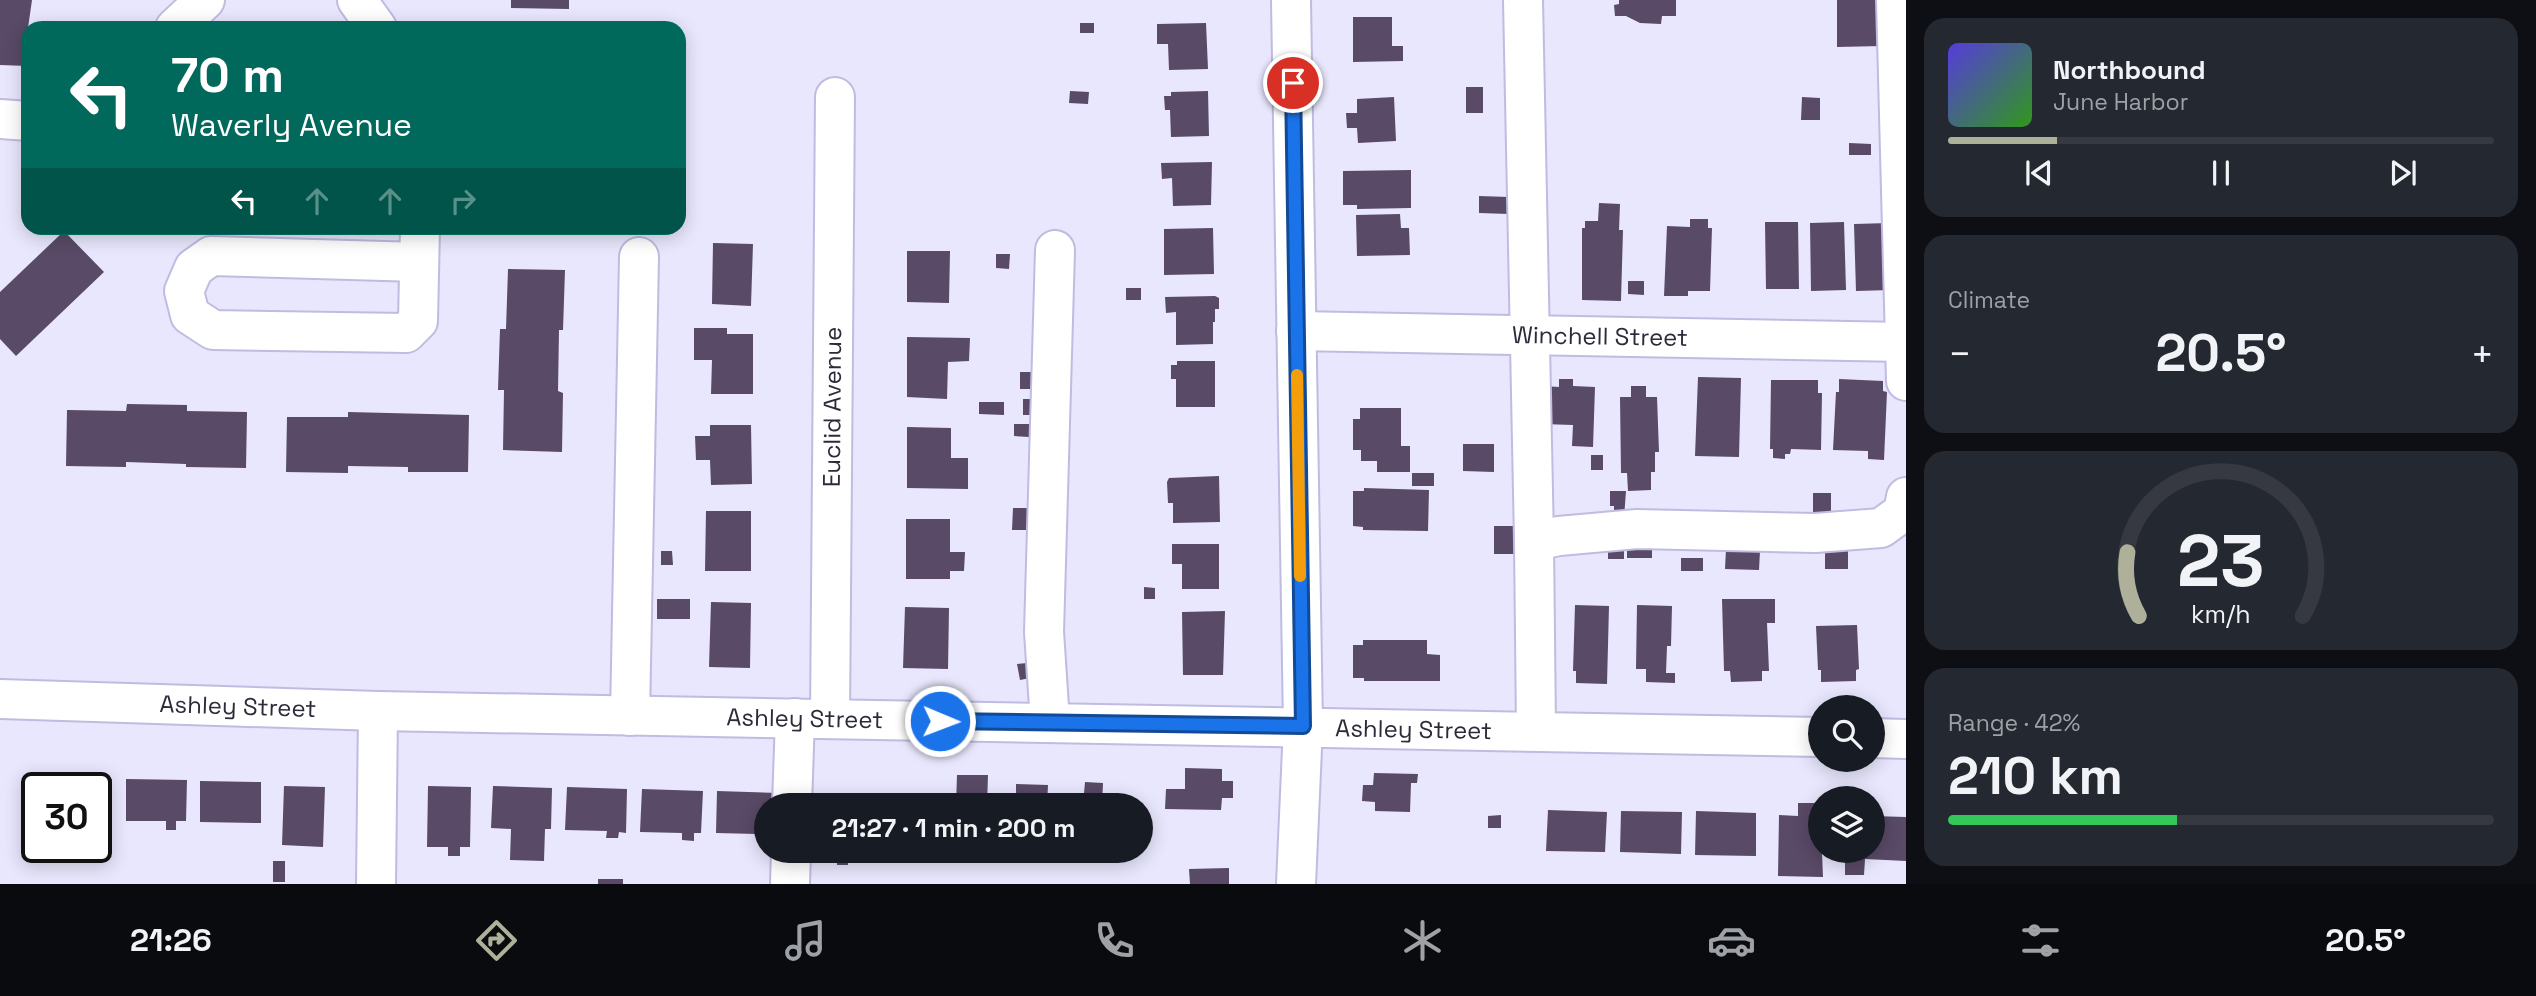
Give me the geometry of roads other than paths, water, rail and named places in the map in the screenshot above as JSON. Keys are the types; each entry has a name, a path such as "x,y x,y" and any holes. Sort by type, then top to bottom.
{"street":[{"path":"182,21 205,0"},
{"path":"357,0 372,21"},
{"path":"1291,0 1303,726 1296,884"},
{"path":"1523,0 1536,730"},
{"path":"1896,0 1906,381"},
{"name":"Euclid Avenue","path":"795,793 813,719 835,97"},
{"path":"0,119 21,120"},
{"path":"419,245 418,321 407,333 213,330 190,315 184,291 194,268 211,256 419,245"},
{"path":"1050,722 1044,632 1055,250"},
{"path":"630,716 639,257"},
{"name":"Winchell Street","path":"1296,331 1530,333 1905,342"},
{"path":"1534,541 1637,529 1815,533 1881,528 1903,512 1906,497"},
{"name":"Ashley Street","path":"0,699 378,711 1808,737"},
{"path":"376,884 378,711"},
{"path":"1885,738 1906,739"},
{"path":"789,884 790,863"}]}
